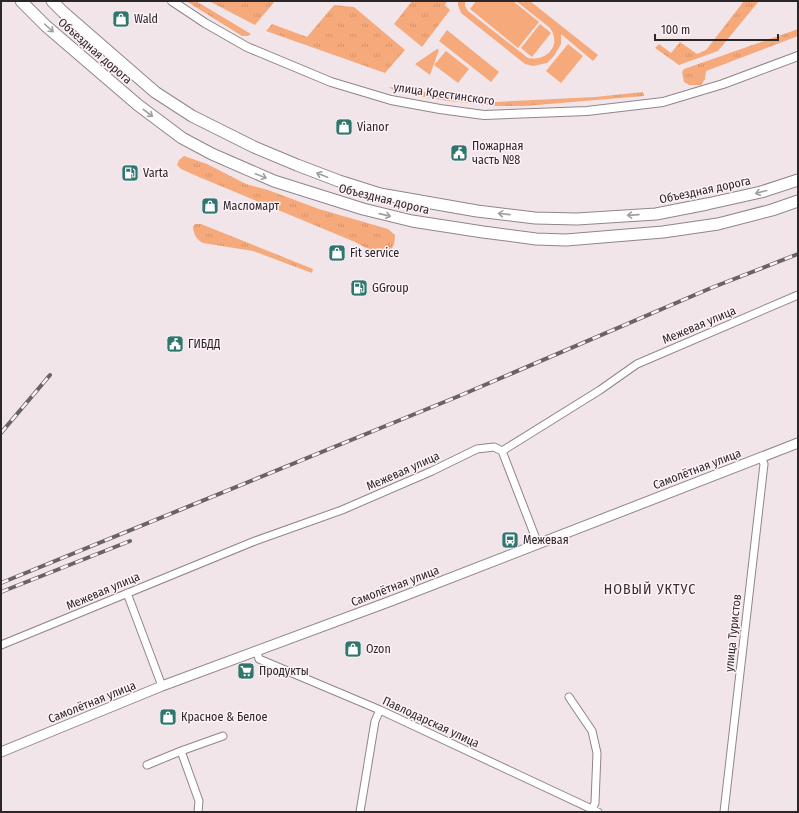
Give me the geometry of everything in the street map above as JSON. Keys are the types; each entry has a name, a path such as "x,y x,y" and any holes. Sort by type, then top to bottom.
{"main road":[{"name":"Объездная дорога","path":"21,1 46,26 138,105 182,138 212,154 274,181 363,209 412,221 483,232 536,239 566,240 663,232 718,224 772,210 798,201"},
{"name":"Объездная дорога","path":"52,1 156,92 192,116 254,147 297,165 339,181 380,194 477,211 535,218 577,219 656,214 761,192 798,180"},
{"name":"Самолётная улица","path":"1,752 162,686 257,652 798,443"}],"street":[{"name":"улица Крестинского","path":"172,1 205,23 247,47 331,82 391,100 484,115 587,111 663,102 723,84 798,56"},
{"name":"Межевая улица","path":"1,645 127,592 255,541 342,510 432,471 478,449 494,447 502,451 600,390 637,364 798,295"},
{"path":"502,451 538,544"},
{"name":"улица Туристов","path":"724,812 764,464 761,457"},
{"path":"127,592 162,686"},
{"name":"Павлодарская улица","path":"257,652 259,659 380,710 595,811"},
{"path":"569,697 592,731 597,752 595,811"},
{"path":"360,812 375,721 380,710"},
{"path":"147,765 222,736"},
{"path":"181,751 199,801 198,812"}],"green space":[{"path":"186,1 196,1 251,34 248,36 242,36"},
{"path":"209,1 275,1 255,25"},
{"path":"412,1 447,1 445,5 450,10 422,47 394,24"},
{"path":"458,1 465,1 465,6 468,11 528,58 535,59 546,55 551,51 554,40 553,34 550,28 516,1 530,1 598,55 593,61 561,34 561,44 554,56 547,63 533,66 525,64 461,13"},
{"path":"476,1 513,1 539,22 518,48 470,9"},
{"path":"744,1 759,1 718,51 679,65 655,48 659,44 671,53 680,42 697,54 706,50"},
{"path":"334,5 354,7 405,50 385,73 266,31 272,24 307,37"},
{"path":"540,24 551,33 532,57 521,48"},
{"path":"798,29 798,36 706,71 705,79 701,85 689,85 684,82 682,72 684,69"},
{"path":"447,30 499,72 491,82 439,41"},
{"path":"568,44 583,56 561,83 546,71"},
{"path":"437,49 439,50 430,75 415,64"},
{"path":"446,51 469,69 458,83 434,65"},
{"path":"389,87 495,102 595,97 643,92 644,96 525,106 498,106 449,101 396,92"},
{"path":"184,156 207,164 246,184 268,190 319,209 388,229 395,235 394,244 391,250 386,253 374,251 181,169 177,165 179,160"},
{"path":"195,224 201,224 313,269 312,273 253,251 203,243 195,235 193,227"}],"railway":[{"path":"1,583 459,396 711,288 798,254"},
{"path":"1,433 50,375"},
{"path":"1,592 130,541"}],"place":[{"name":"Wald","path":"121,19"},
{"name":"Vianor","path":"344,127"},
{"name":"Пожарная часть №8","path":"459,153"},
{"name":"Varta","path":"130,173"},
{"name":"Масломарт","path":"210,206"},
{"name":"Fit service","path":"337,253"},
{"name":"GGroup","path":"359,288"},
{"name":"ГИБДД","path":"175,344"},
{"name":"Межевая","path":"510,540"},
{"name":"Ozon","path":"353,649"},
{"name":"Продукты","path":"246,671"},
{"name":"Красное & Белое","path":"168,717"}],"district":[{"name":"НОВЫЙ УКТУС","path":"650,589"}]}
